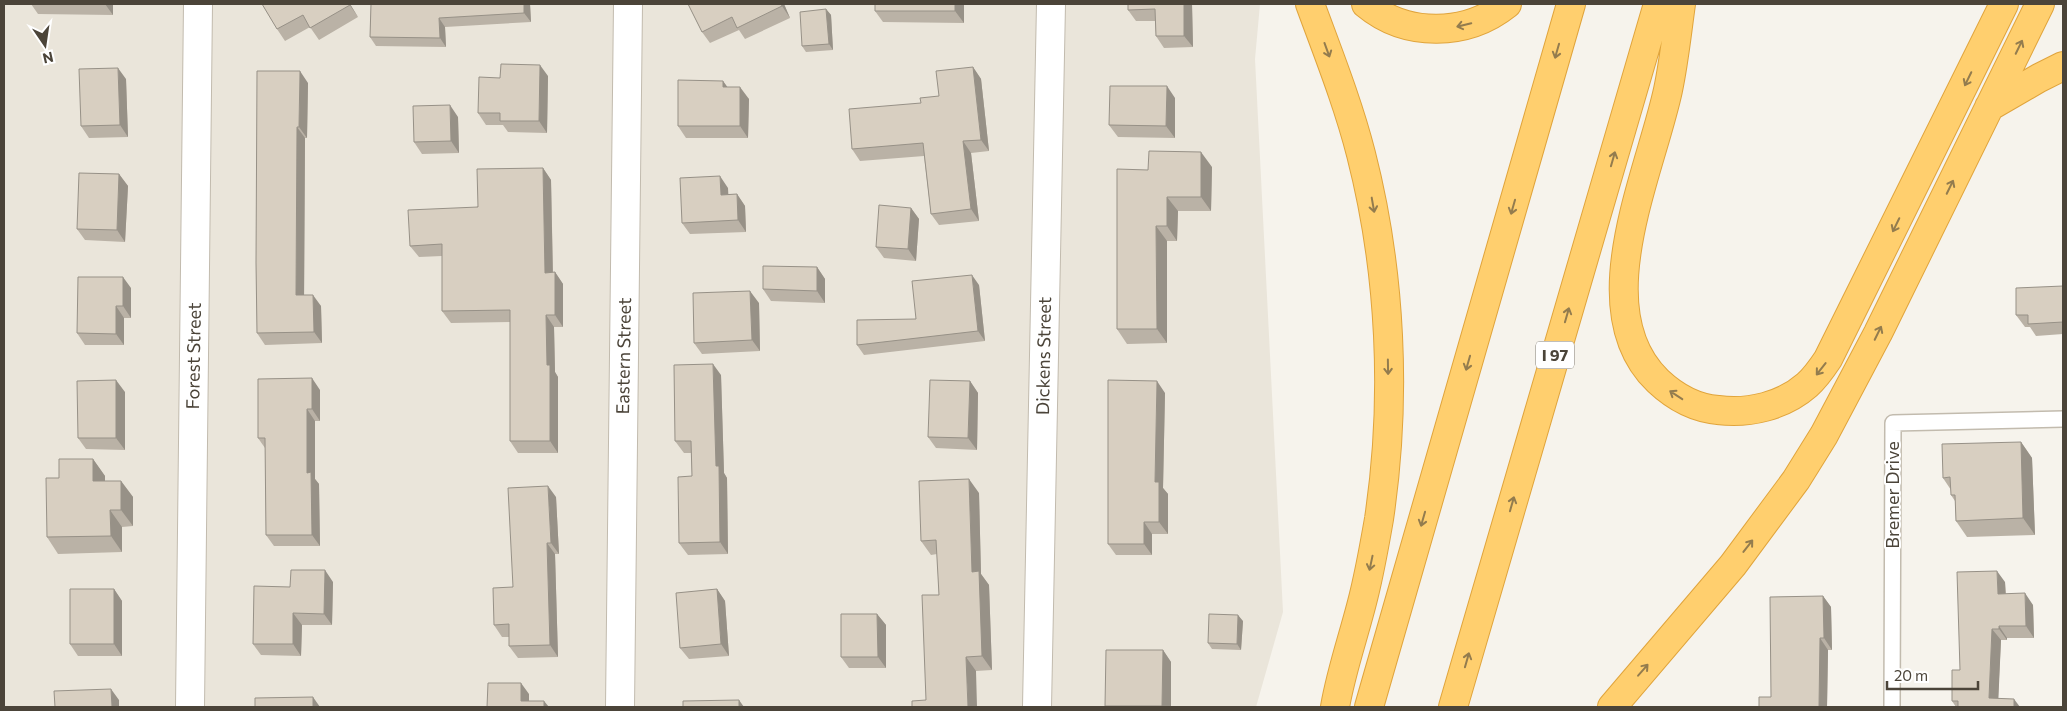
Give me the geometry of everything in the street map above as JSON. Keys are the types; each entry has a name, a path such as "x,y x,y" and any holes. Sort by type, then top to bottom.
{"highway":[{"path":"1310,4 1351,118 1369,185 1383,268 1388,348 1387,435 1379,516 1366,587 1338,688 1336,707"},
{"path":"1366,4 1392,20 1411,26 1433,29 1454,28 1475,23 1493,15 1507,4"},
{"path":"1369,707 1571,4"},
{"name":"I 97","path":"1453,707 1658,4"},
{"path":"1681,4 1668,90 1632,227 1624,278 1624,312 1626,326 1635,352 1651,375 1675,395 1689,403 1719,410 1751,410 1782,401 1808,385 1828,359 1848,323 2004,4"},
{"path":"1984,46 1988,4"},
{"path":"1612,707 1733,566 1796,480 1850,388 2040,4"},
{"path":"1989,107 2063,66"}],"street":[{"name":"Forest Street","path":"190,707 198,4"},
{"name":"Eastern Street","path":"620,707 628,4"},
{"name":"Dickens Street","path":"1037,707 1051,4"}],"lane":[{"name":"Bremer Drive","path":"1892,707 1893,423 2063,419"}],"shaded area":[{"path":"4,4 1260,4 1255,59 1283,612 1256,707 4,707"}],"building":[{"path":"262,4 350,5 310,28 303,15 277,29"},
{"path":"371,4 524,4 524,13 439,18 440,38 370,37"},
{"path":"688,4 781,4 782,6 737,28 732,17 702,32"},
{"path":"875,4 955,4 955,11 875,11"},
{"path":"1128,4 1184,4 1184,36 1156,36 1155,9 1128,10"},
{"path":"826,9 829,44 802,46 800,12"},
{"path":"501,64 540,65 539,121 500,121 500,113 478,113 479,77 500,78"},
{"path":"973,67 981,140 963,141 971,209 931,214 923,143 852,149 849,109 921,103 920,98 939,96 936,71"},
{"path":"118,68 120,125 81,126 79,69"},
{"path":"257,71 300,71 299,127 297,127 296,295 313,295 314,332 257,333"},
{"path":"678,80 723,81 723,87 740,87 740,126 678,126"},
{"path":"1110,86 1167,86 1166,126 1109,125"},
{"path":"450,105 451,141 414,142 413,106"},
{"path":"1149,151 1201,152 1201,197 1167,197 1167,226 1156,226 1157,329 1117,329 1117,169 1148,170"},
{"path":"543,168 545,273 555,272 555,315 546,315 547,365 550,365 550,441 510,441 510,310 442,311 442,244 410,246 408,210 478,207 477,169"},
{"path":"79,173 119,174 117,230 77,229"},
{"path":"720,176 721,195 737,194 738,220 682,223 680,178"},
{"path":"879,205 911,208 908,249 876,247"},
{"path":"763,266 817,267 817,291 763,289"},
{"path":"972,275 978,331 857,345 857,320 916,319 912,281"},
{"path":"78,277 123,277 123,306 116,306 116,334 77,333"},
{"path":"2063,286 2063,322 2028,324 2028,315 2016,315 2016,288"},
{"path":"750,291 752,340 694,343 693,293"},
{"path":"713,364 716,466 719,466 720,542 679,543 678,477 692,476 691,441 675,441 674,365"},
{"path":"312,378 312,409 307,409 307,473 311,472 312,535 266,535 265,438 258,438 258,379"},
{"path":"116,380 116,438 78,438 77,381"},
{"path":"930,380 970,381 968,438 928,437"},
{"path":"1108,380 1157,381 1155,482 1159,482 1159,522 1144,522 1144,544 1108,544"},
{"path":"2021,442 2023,518 1956,521 1955,495 1951,495 1950,477 1943,478 1942,444"},
{"path":"59,459 93,459 93,481 121,481 121,510 110,510 111,536 47,537 46,478 59,478"},
{"path":"969,479 972,572 979,571 982,656 966,657 968,707 912,707 912,701 926,700 922,595 939,595 936,540 921,541 919,481"},
{"path":"548,486 551,543 547,543 550,645 509,646 509,624 494,625 493,588 513,587 508,488"},
{"path":"291,570 325,570 324,614 293,613 293,644 253,644 254,586 290,587"},
{"path":"1997,571 1998,594 2025,593 2026,626 1999,626 1999,629 1992,629 1989,698 2014,699 2014,707 1958,707 1958,701 1952,701 1952,670 1960,670 1957,572"},
{"path":"70,589 114,589 114,644 70,644"},
{"path":"717,589 721,644 680,648 676,593"},
{"path":"1823,596 1824,638 1820,638 1819,707 1759,707 1759,697 1771,697 1770,597"},
{"path":"841,614 877,614 878,657 841,657"},
{"path":"1209,614 1238,615 1237,644 1208,643"},
{"path":"1106,650 1163,650 1162,706 1105,706"},
{"path":"488,683 521,683 521,701 544,701 544,707 487,707"},
{"path":"111,689 112,707 55,707 54,691"},
{"path":"313,697 313,707 255,707 255,698"},
{"path":"739,700 739,707 683,707 683,701"}]}
